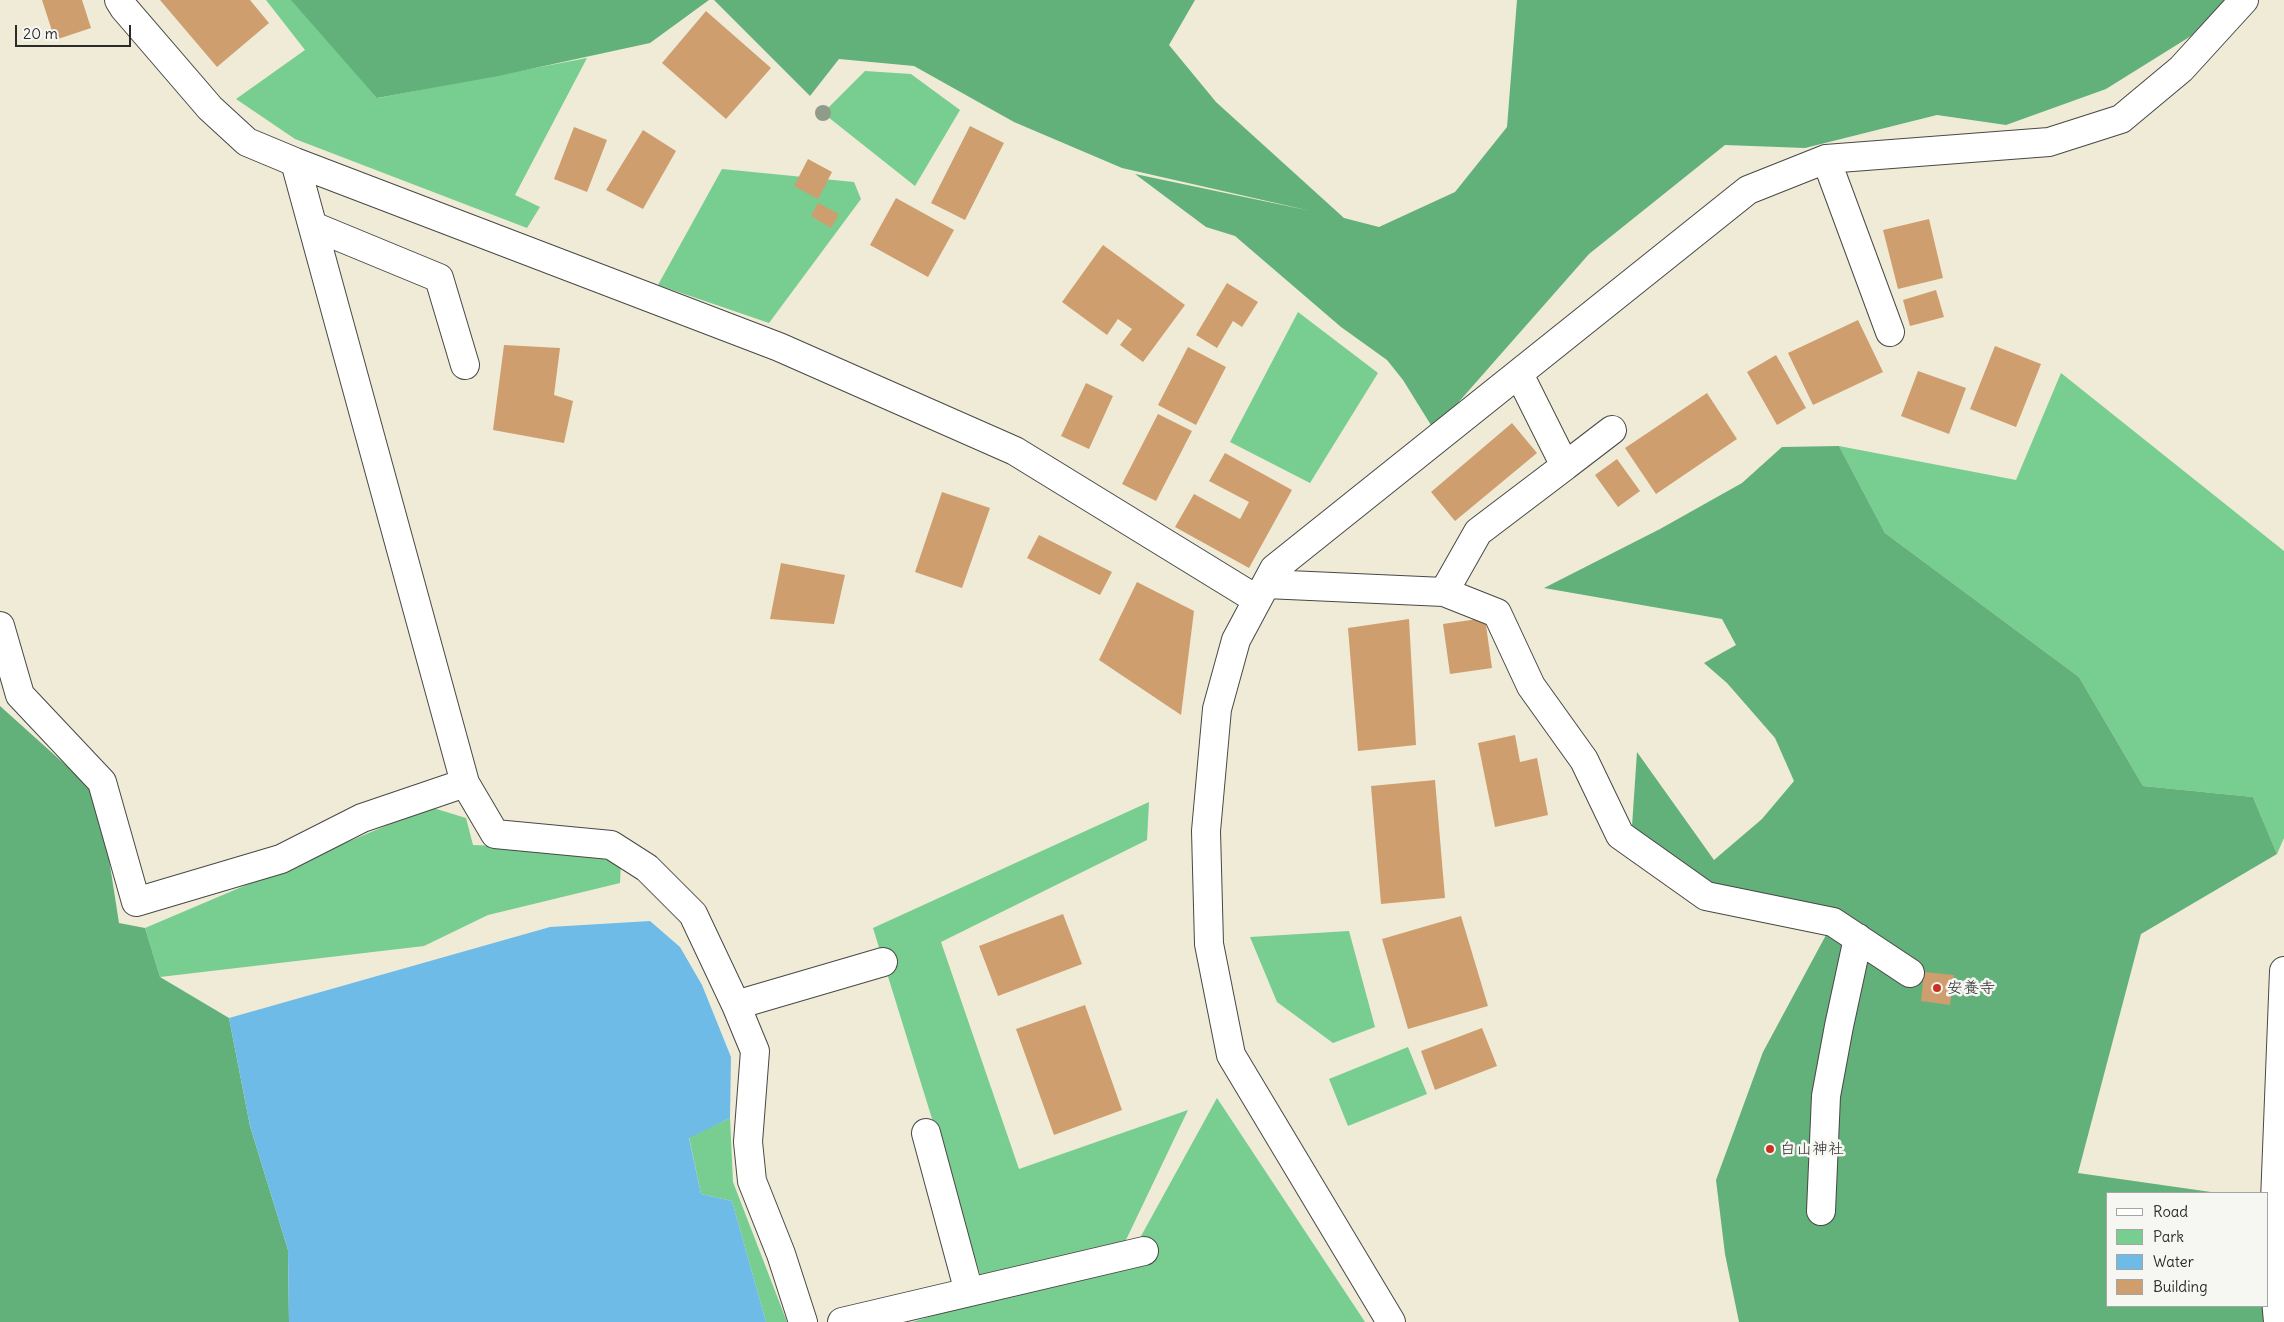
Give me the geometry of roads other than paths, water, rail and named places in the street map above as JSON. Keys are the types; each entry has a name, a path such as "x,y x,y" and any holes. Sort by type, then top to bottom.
{"street":[{"path":"120,0 124,8 210,108 247,142 779,347 1006,447 1261,592 1444,592 1497,613 1531,686 1584,760 1620,835 1706,896 1833,922 1910,973"},
{"path":"1391,1322 1231,1055 1209,944 1206,831 1217,709 1236,640 1274,569 1748,190 1826,159 2049,142 2121,119 2181,70 2244,0"},
{"path":"1826,159 1890,332"},
{"path":"295,162 465,783 496,834 611,845 647,868 693,914 736,1004 755,1051 748,1142 752,1181 782,1254 803,1322"},
{"path":"313,226 439,278 465,365"},
{"path":"1519,374 1565,466"},
{"path":"1444,592 1478,532 1612,430"},
{"path":"0,626 20,695 102,782 136,902 281,859 362,818 465,783"},
{"path":"1821,1212 1826,1096 1838,1026 1858,938"},
{"path":"736,1004 883,962"},
{"path":"2278,1322 2274,1276 2275,1202 2284,971"},
{"path":"926,1133 969,1292"},
{"path":"842,1322 1144,1251"}],"water":[{"path":"650,921 680,947 702,985 731,1057 730,1118 689,1138 701,1194 732,1201 766,1322 289,1322 288,1250 250,1126 229,1018 550,927"}],"place":[{"name":"安養寺","path":"1937,988"},
{"name":"白山神社","path":"1770,1149"}]}
